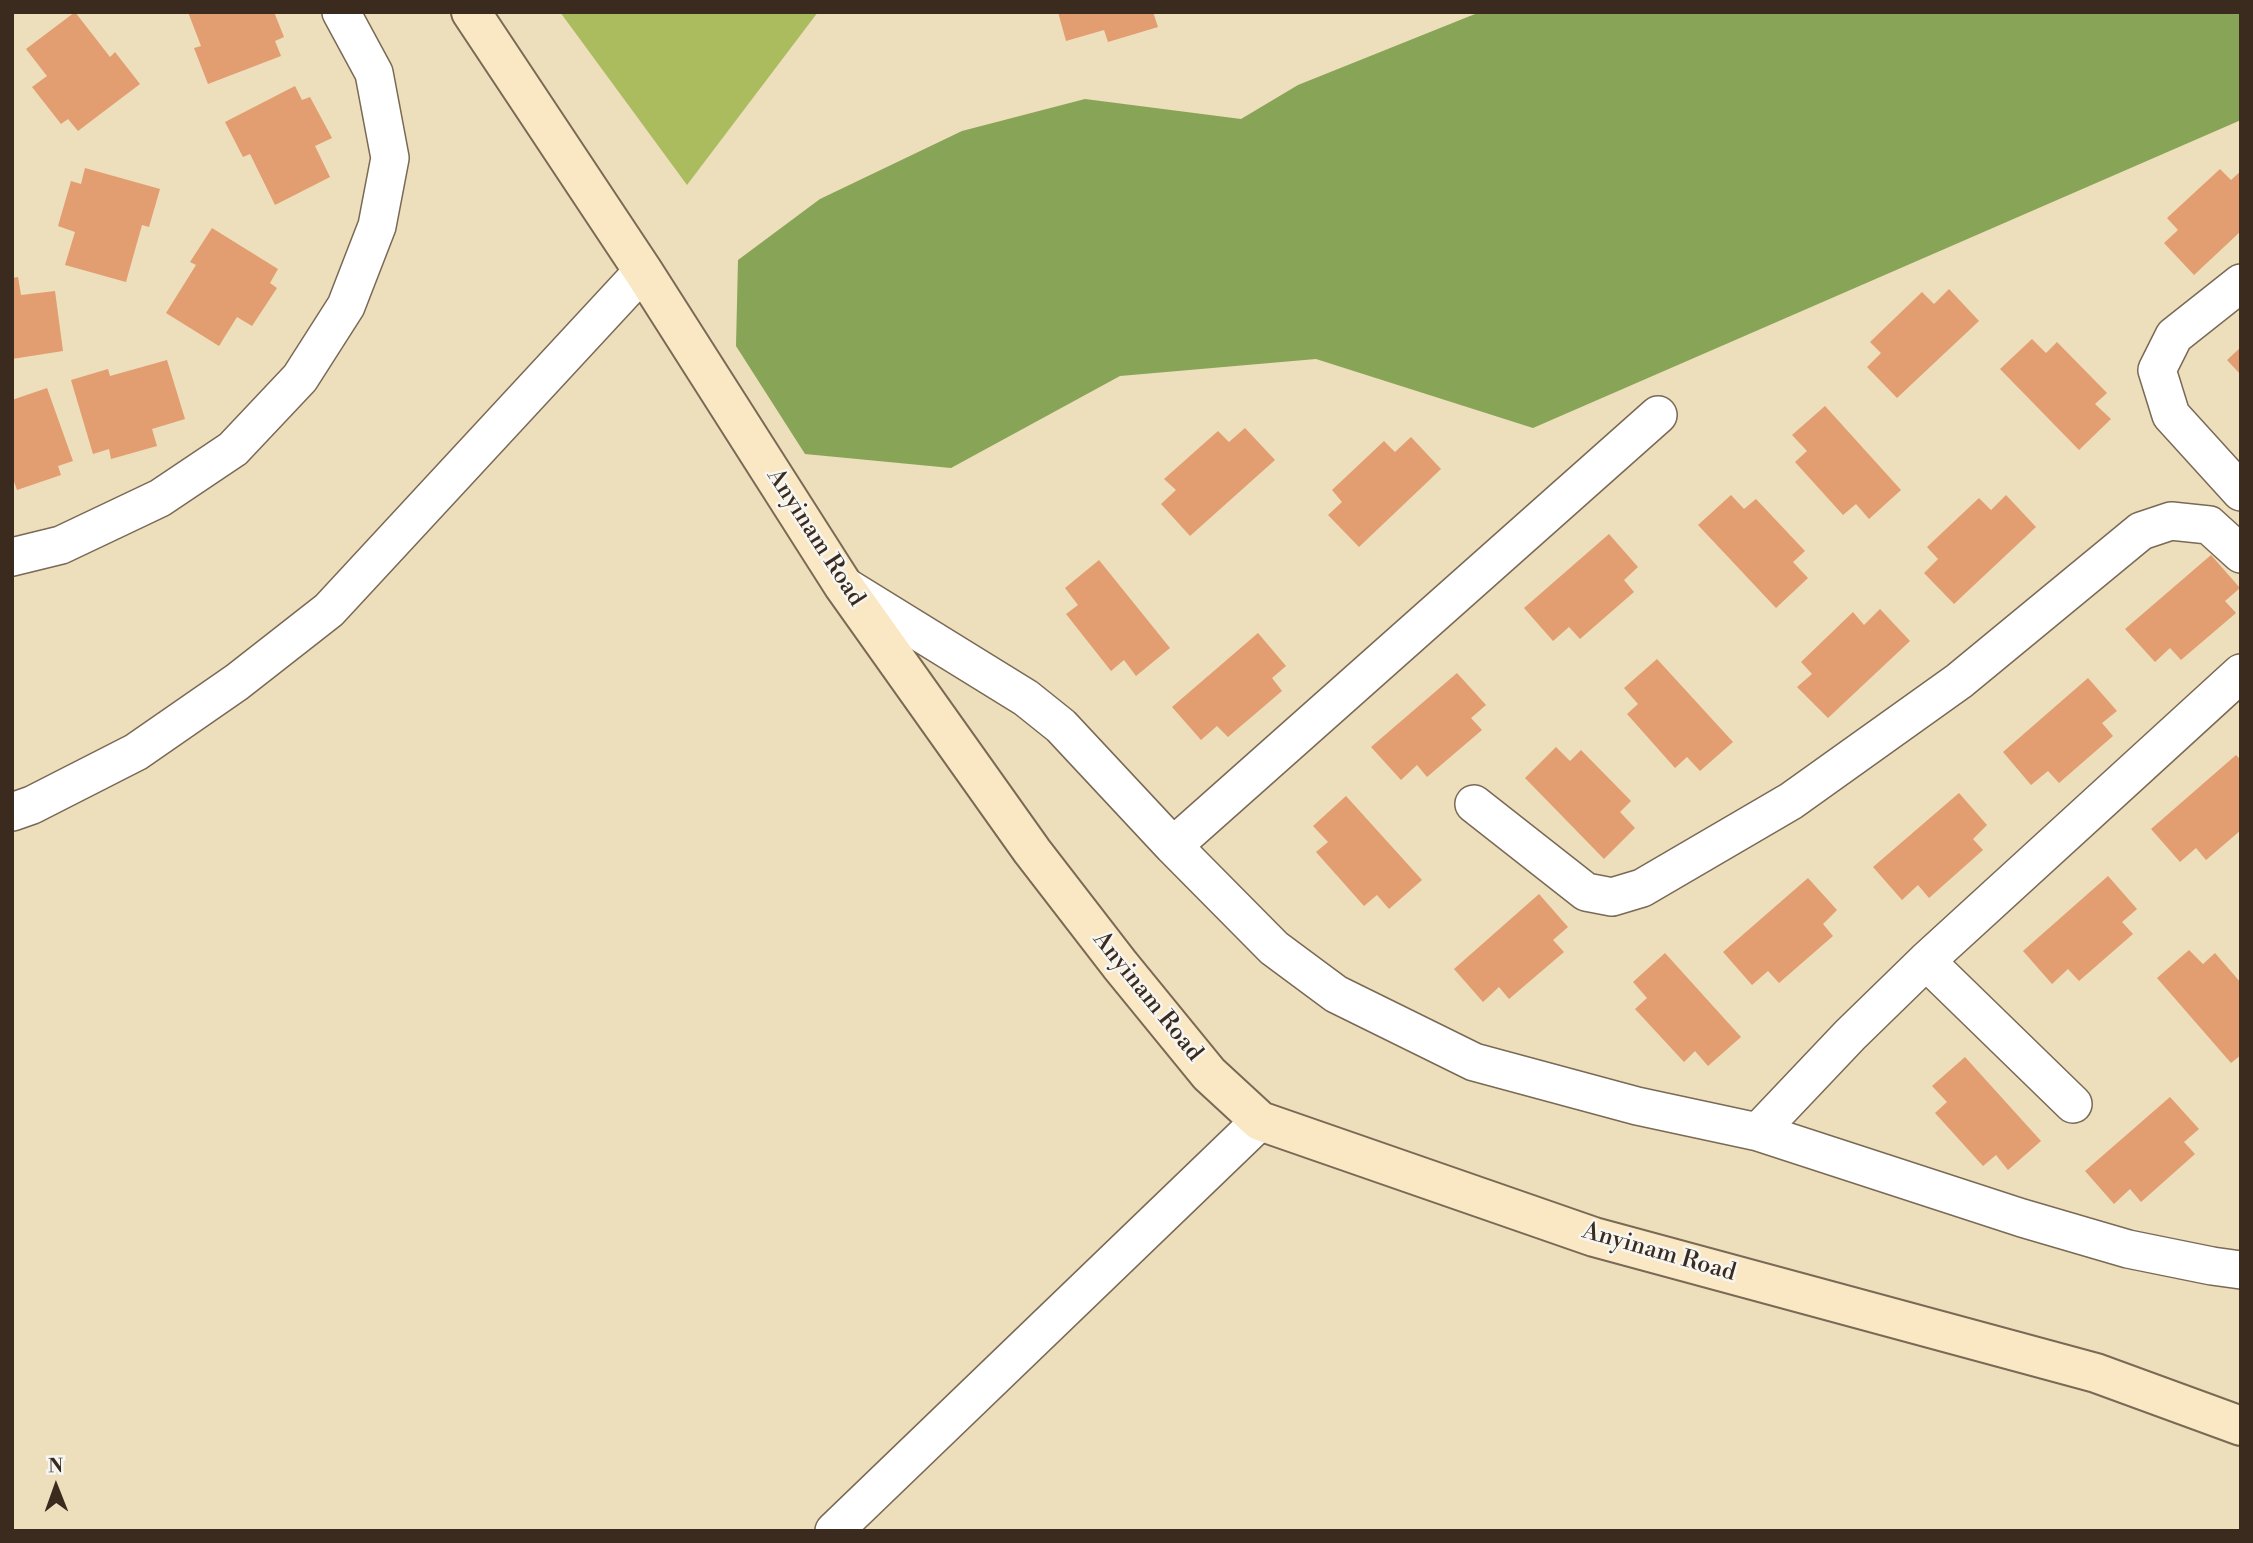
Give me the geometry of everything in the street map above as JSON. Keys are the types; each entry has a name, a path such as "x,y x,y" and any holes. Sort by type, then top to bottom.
{"street":[{"path":"12,557 61,545 160,498 233,449 300,378 346,306 377,226 390,159 374,73 341,12"},
{"name":"Anyinam Road","path":"471,12 643,271 844,585 1032,851 1209,1074 1260,1121 1594,1237 2096,1373 2241,1426"},
{"path":"12,812 32,805 136,752 237,682 329,610 643,271"},
{"path":"2241,284 2174,336 2157,370 2171,415 2241,492"},
{"path":"1173,846 1658,415"},
{"path":"1474,804 1586,892 1612,897 1642,888 1802,793 1959,681 2141,531 2171,521 2209,525 2241,554"},
{"path":"844,585 1026,698 1061,726 1173,846 1274,948 1336,994 1474,1062 1637,1105 1758,1132 2021,1218 2128,1249 2212,1266 2241,1269"},
{"path":"1758,1132 1850,1035 1926,961 2240,676"},
{"path":"1926,961 2073,1104"},
{"path":"834,1531 1260,1121"}],"green space":[{"path":"560,12 818,12 687,185"},
{"path":"1480,12 2241,12 2241,120 1533,428 1316,359 1120,376 951,468 805,454 736,346 738,260 820,199 962,131 1085,99 1241,119 1298,85"}],"building":[{"path":"75,12 110,57 115,52 140,84 78,131 68,119 61,124 32,87 47,76 26,49"},
{"path":"188,12 274,12 284,37 275,41 281,56 208,84 194,48 201,46"},
{"path":"1058,12 1153,12 1158,27 1108,42 1104,30 1066,41"},
{"path":"295,86 302,100 310,97 332,138 315,146 330,177 275,205 250,154 243,157 225,122"},
{"path":"85,168 160,189 149,227 142,225 126,282 65,265 75,232 58,226 71,181 81,184"},
{"path":"2220,169 2231,180 2241,171 2241,231 2194,275 2164,243 2178,230 2167,218"},
{"path":"212,228 278,269 270,283 277,288 252,326 237,317 219,346 166,313 196,265 190,262"},
{"path":"18,277 21,295 55,291 63,351 12,359 12,278"},
{"path":"1949,289 1979,321 1897,398 1867,367 1881,353 1870,342 1922,292 1934,304"},
{"path":"2032,339 2046,353 2057,342 2107,393 2095,404 2111,419 2079,450 2000,369"},
{"path":"2241,347 2241,375 2227,360"},
{"path":"167,360 185,419 152,429 157,446 111,459 109,449 93,454 71,380 108,369 110,376"},
{"path":"47,388 73,461 58,466 61,475 17,490 12,476 12,400"},
{"path":"1825,406 1901,490 1869,519 1856,504 1843,515 1795,462 1807,451 1792,435"},
{"path":"1245,428 1275,460 1190,536 1161,504 1176,490 1164,479 1218,431 1229,442"},
{"path":"1411,437 1441,469 1359,547 1328,515 1342,502 1332,490 1384,441 1395,452"},
{"path":"1731,495 1744,509 1756,499 1805,551 1793,562 1808,578 1776,608 1698,525"},
{"path":"2006,495 2036,527 1954,604 1924,573 1938,559 1927,547 1979,498 1991,510"},
{"path":"1609,534 1638,567 1624,580 1634,592 1580,639 1569,627 1553,641 1524,608"},
{"path":"2211,555 2240,588 2225,601 2236,613 2181,660 2170,648 2155,662 2125,629"},
{"path":"1099,560 1170,648 1136,676 1124,660 1111,671 1066,614 1078,605 1065,588"},
{"path":"1880,609 1910,641 1828,718 1797,687 1812,674 1801,662 1853,612 1864,625"},
{"path":"1258,633 1286,666 1272,678 1282,691 1228,737 1217,726 1201,740 1172,707"},
{"path":"1657,659 1733,742 1700,771 1687,757 1675,768 1627,714 1638,704 1624,688"},
{"path":"1457,673 1486,705 1471,718 1482,730 1427,777 1417,765 1401,780 1371,747"},
{"path":"2088,678 2117,711 2102,723 2113,736 2059,783 2048,771 2031,785 2003,752"},
{"path":"1556,747 1570,761 1581,750 1631,801 1620,812 1635,828 1604,859 1525,778"},
{"path":"2236,755 2241,760 2241,830 2206,860 2196,848 2180,862 2151,829"},
{"path":"1959,793 1987,825 1973,839 1983,850 1929,898 1918,885 1902,900 1873,867"},
{"path":"1346,796 1422,880 1389,909 1377,895 1364,906 1316,852 1328,842 1313,826"},
{"path":"2108,876 2137,909 2122,922 2133,934 2079,981 2068,969 2052,984 2023,951"},
{"path":"1808,878 1837,910 1823,924 1833,936 1779,983 1768,971 1752,985 1723,952"},
{"path":"1539,894 1568,927 1553,940 1564,952 1509,999 1499,987 1483,1002 1454,969"},
{"path":"2189,950 2203,964 2215,953 2241,983 2241,1055 2231,1063 2157,978"},
{"path":"1665,953 1741,1037 1708,1066 1695,1051 1684,1062 1635,1009 1647,998 1633,982"},
{"path":"1965,1057 2041,1141 2008,1170 1996,1155 1983,1166 1935,1113 1947,1102 1932,1086"},
{"path":"2170,1097 2199,1129 2184,1142 2195,1154 2141,1202 2130,1189 2114,1204 2085,1171"}]}
